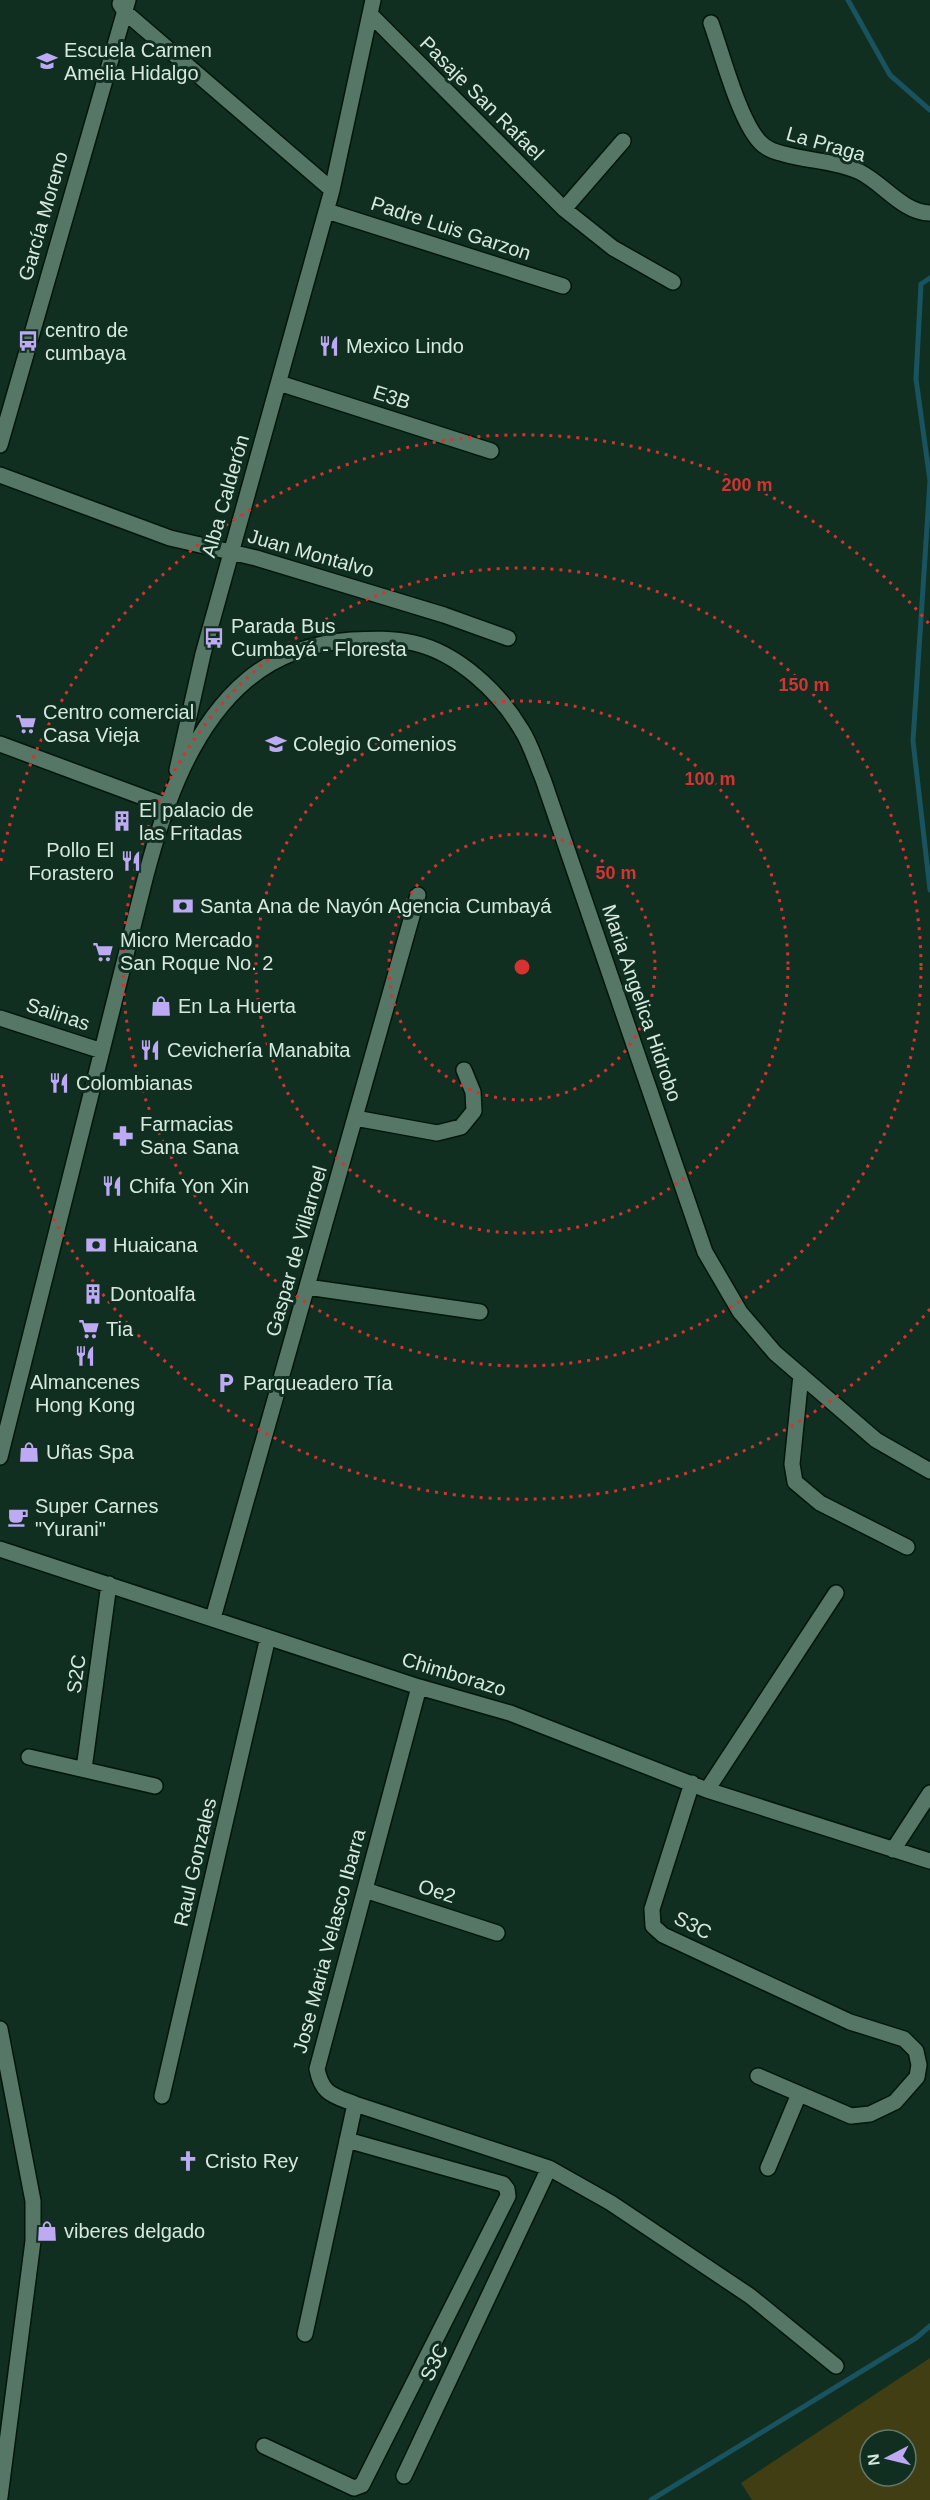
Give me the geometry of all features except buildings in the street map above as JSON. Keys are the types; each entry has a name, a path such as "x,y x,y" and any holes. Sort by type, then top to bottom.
{"street":[{"path":"124,4 332,190 372,8"},
{"name":"García Moreno","path":"0,445 124,4"},
{"name":"Pasaje San Rafael","path":"372,8 487,135 564,209 613,248 673,282"},
{"name":"La Praga","path":"711,23 749,126 760,142 770,150 859,172 907,207 919,212 930,213"},
{"path":"564,209 623,141"},
{"name":"Alba Calderón","path":"169,801 203,654 230,552 332,190"},
{"name":"Padre Luis Garzon","path":"327,210 563,286"},
{"name":"E3B","path":"279,383 491,451"},
{"name":"Juan Montalvo","path":"0,475 170,538 230,552 444,615 508,639"},
{"name":"Maria Angelica Hidrobo","path":"0,1457 148,867 169,801 201,735 246,681 284,654 327,642 372,639 414,643 452,659 486,684 522,729 543,779 705,1252 740,1312 775,1353 876,1440 930,1471"},
{"path":"0,744 169,801"},
{"name":"Gaspar de Villarroel","path":"213,1618 418,896"},
{"name":"Salinas","path":"0,1018 102,1051"},
{"path":"355,1118 437,1133 461,1127 474,1111 473,1092 464,1070"},
{"path":"307,1287 480,1312"},
{"path":"801,1375 792,1464 795,1482 820,1503 907,1547"},
{"name":"Chimborazo","path":"0,1549 419,1687 510,1713 707,1790 930,1861"},
{"name":"S2C","path":"84,1770 109,1584"},
{"path":"707,1790 836,1593"},
{"name":"Raul Gonzales","path":"162,2096 268,1637"},
{"name":"Jose Maria Velasco Ibarra","path":"419,1687 317,2069 320,2086 332,2095 355,2104 549,2168 611,2203 750,2296 836,2366"},
{"path":"29,1757 155,1786"},
{"name":"S3C","path":"692,1783 652,1909 653,1926 663,1935 850,2022 904,2039 916,2051 919,2065 917,2077 908,2090 895,2102 870,2114 851,2116 798,2094"},
{"path":"893,1850 930,1793"},
{"name":"Oe2","path":"365,1890 497,1933"},
{"path":"0,2029 33,2201 33,2241 0,2497"},
{"path":"758,2076 798,2094 768,2168"},
{"path":"305,2334 355,2104"},
{"path":"264,2446 354,2488 362,2486 508,2196 507,2189 502,2184 346,2140"},
{"name":"S3C","path":"404,2476 549,2168"}],"shaded area":[{"path":"930,2358 930,2500 752,2500 741,2483"}],"waterway":[{"path":"848,0 890,75 930,110"},
{"path":"930,278 921,284 916,379 930,481 913,741 930,890"},
{"path":"651,2500 916,2338 930,2326"}],"place":[{"name":"Escuela Carmen Amelia Hidalgo","path":"47,61"},
{"name":"centro de cumbaya","path":"28,341"},
{"name":"Mexico Lindo","path":"329,346"},
{"name":"Parada Bus Cumbayá - Floresta","path":"214,638"},
{"name":"Centro comercial Casa Vieja","path":"26,724"},
{"name":"Colegio Comenios","path":"276,744"},
{"name":"El palacio de las Fritadas","path":"122,821"},
{"name":"Pollo El Forastero","path":"131,861"},
{"name":"Santa Ana de Nayón Agencia Cumbayá","path":"183,906"},
{"name":"Micro Mercado San Roque No. 2","path":"103,952"},
{"name":"En La Huerta","path":"161,1006"},
{"name":"Cevichería Manabita","path":"150,1050"},
{"name":"Colombianas","path":"59,1083"},
{"name":"Farmacias Sana Sana","path":"123,1136"},
{"name":"Chifa Yon Xin","path":"112,1186"},
{"name":"Huaicana","path":"96,1245"},
{"name":"Dontoalfa","path":"93,1294"},
{"name":"Tia","path":"89,1329"},
{"name":"Almancenes Hong Kong","path":"85,1356"},
{"name":"Parqueadero Tía","path":"226,1383"},
{"name":"Uñas Spa","path":"29,1452"},
{"name":"Super Carnes \"Yurani\"","path":"18,1517"},
{"name":"Cristo Rey","path":"188,2161"},
{"name":"viberes delgado","path":"47,2231"}]}
